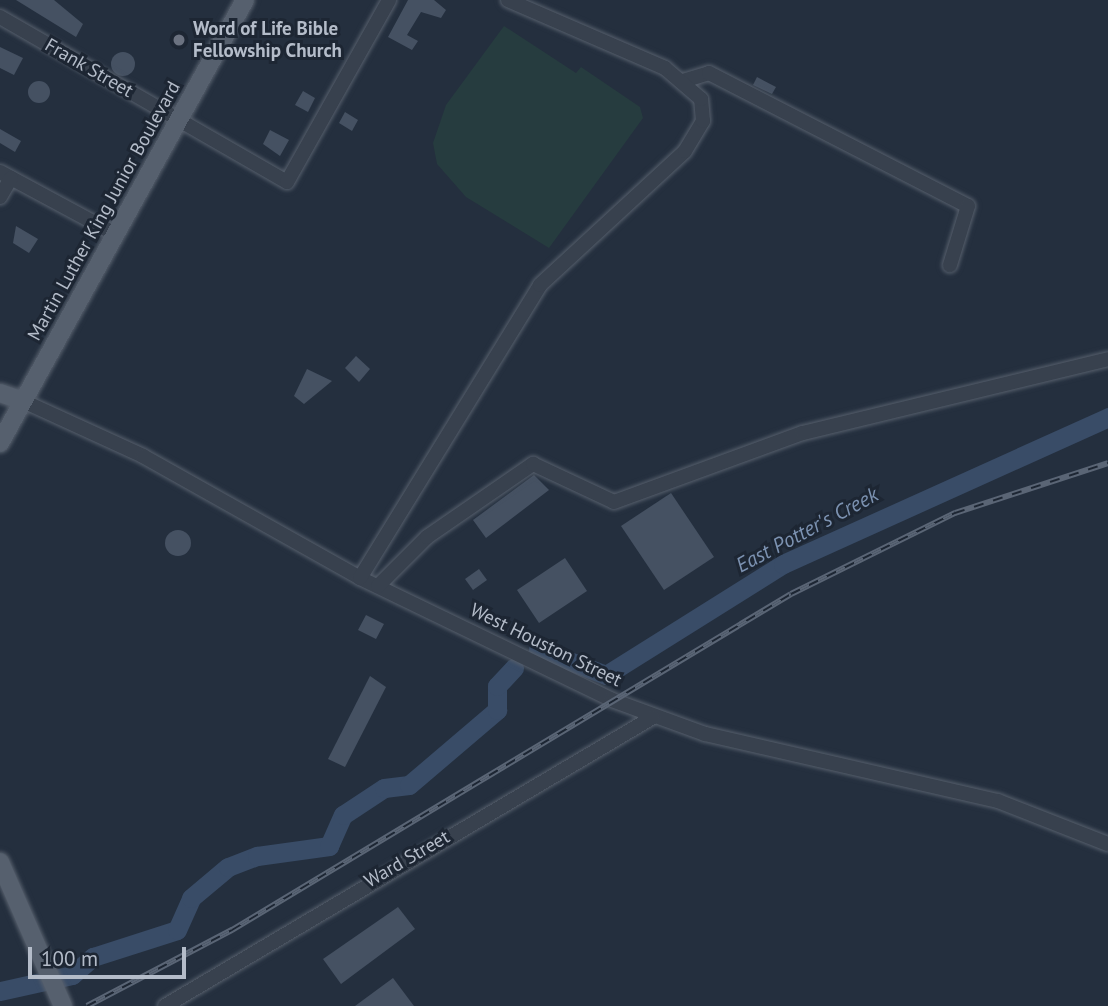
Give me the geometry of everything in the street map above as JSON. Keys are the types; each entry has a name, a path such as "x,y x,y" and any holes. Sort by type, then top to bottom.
{"main road":[{"name":"Martin Luther King Junior Boulevard","path":"0,443 179,120 239,2"},
{"name":"West Houston Street","path":"0,393 23,401"},
{"path":"0,862 63,1006"}],"street":[{"name":"Frank Street","path":"0,17 287,182 388,0"},
{"path":"360,578 540,285 693,141 703,106 683,81 615,44 508,0"},
{"path":"683,81 709,73 968,206 950,265"},
{"path":"0,197 5,175 115,233"},
{"path":"378,586 427,537 533,464 614,502 803,433 1108,359"},
{"name":"West Houston Street","path":"23,401 143,456 360,578 653,717 998,802 1108,844"},
{"name":"Ward Street","path":"165,1006 653,717"}],"green space":[{"path":"504,26 576,73 581,67 640,107 643,118 549,248 466,197 437,164 433,143 446,105"}],"building":[{"path":"16,0 54,0 83,24 76,37"},
{"path":"408,0 434,0 446,10 441,18 421,12 407,35 418,41 412,50 388,37"},
{"path":"0,47 23,58 14,75 0,68"},
{"path":"123,52 131,56 135,64 131,72 123,76 115,72 111,64 115,56"},
{"path":"757,77 776,87 772,94 753,85"},
{"path":"39,81 47,84 50,92 47,100 39,103 31,100 28,92 31,84"},
{"path":"303,91 315,98 308,112 295,105"},
{"path":"345,112 358,120 352,131 339,123"},
{"path":"0,129 21,141 15,152 0,143"},
{"path":"270,130 289,140 280,156 263,144"},
{"path":"16,226 38,239 29,253 13,243"},
{"path":"356,356 370,369 359,382 345,368"},
{"path":"307,369 332,381 304,404 294,396"},
{"path":"534,475 549,490 486,538 473,520"},
{"path":"671,493 714,557 664,590 621,526"},
{"path":"178,530 187,534 191,543 187,552 178,556 169,552 165,543 169,534"},
{"path":"565,558 587,591 539,623 517,590"},
{"path":"479,569 487,580 473,590 465,579"},
{"path":"366,615 384,624 376,639 358,630"},
{"path":"370,676 386,687 345,767 328,759"},
{"path":"398,907 415,929 341,984 323,959"},
{"path":"393,978 414,1006 355,1006"}],"waterway":[{"name":"East Potter's Creek","path":"538,649 606,675 783,564 1108,417"},
{"name":"East Potter's Creek","path":"0,991 72,975 93,957 177,930 191,898 228,867 257,856 329,846 343,815 384,788 409,785 497,710 497,686 514,668"}],"railway":[{"path":"87,1006 232,930 791,594 955,513 1108,463"}],"place":[{"name":"Word of Life Bible Fellowship Church","path":"179,40"}]}
